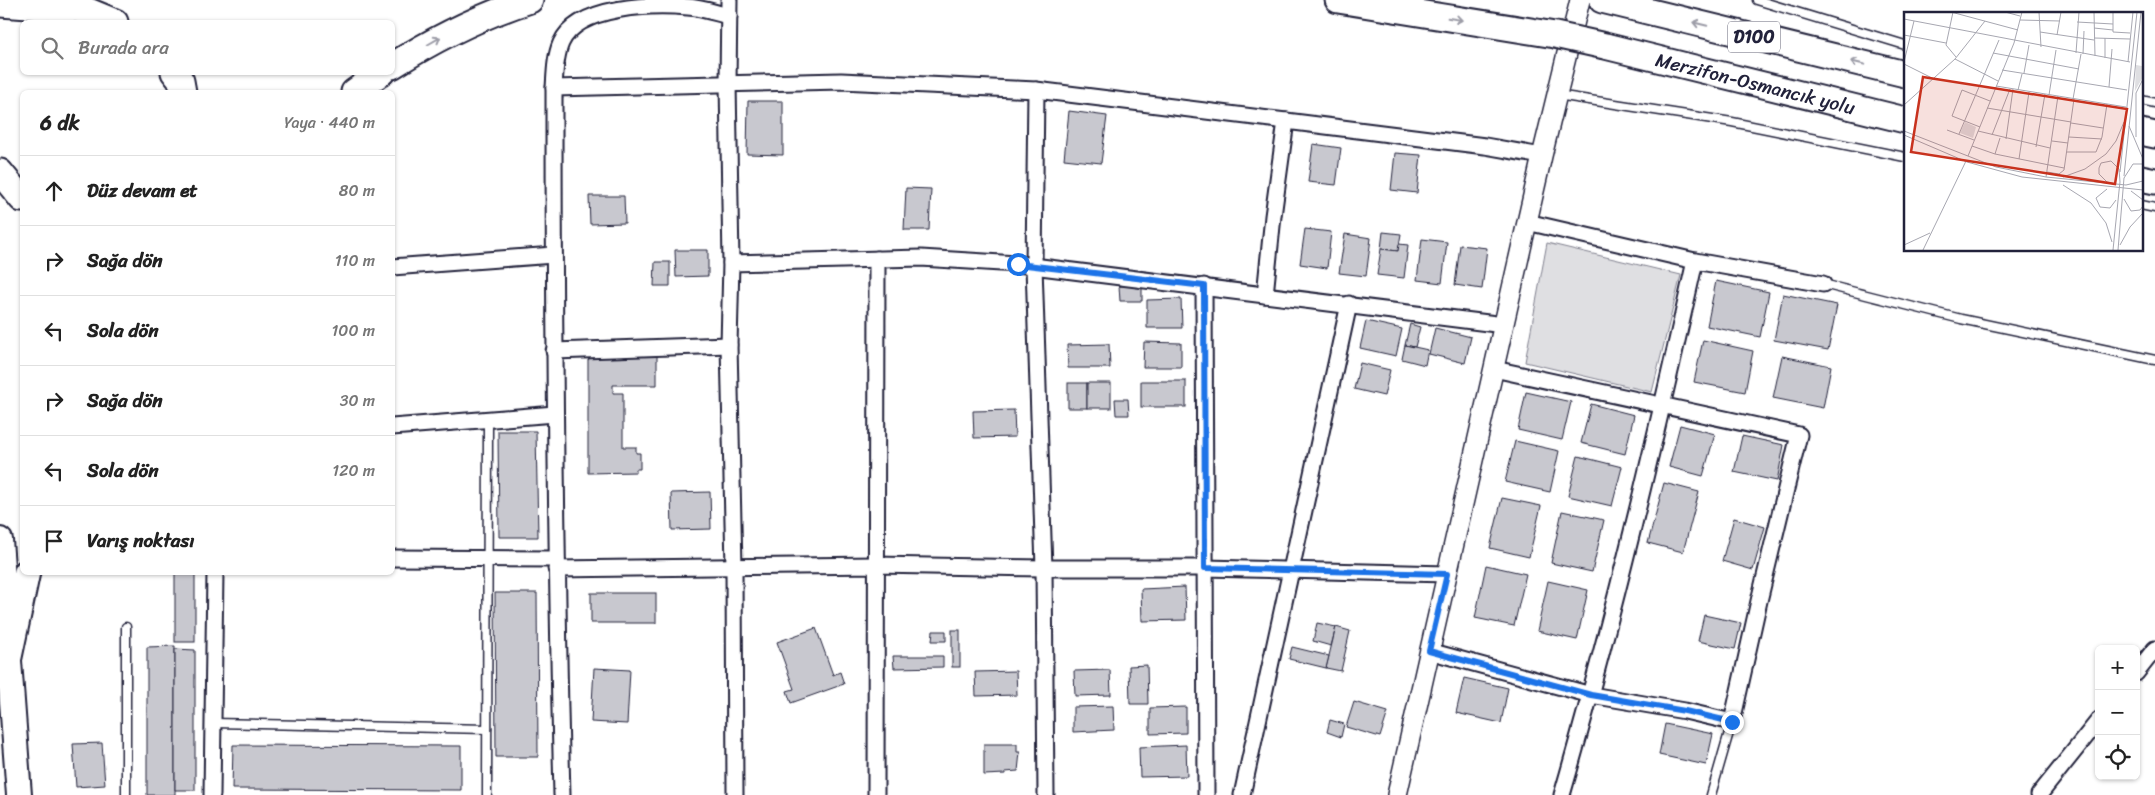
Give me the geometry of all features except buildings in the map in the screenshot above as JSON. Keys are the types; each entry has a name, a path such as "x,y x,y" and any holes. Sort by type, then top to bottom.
{"highway":[{"path":"0,4 58,0"},
{"path":"395,64 448,33 497,10 530,0"},
{"name":"Merzifon-Osmancık yolu","path":"1338,0 1554,35 1904,120"},
{"name":"D100","path":"1603,0 1904,74"},
{"path":"0,4 86,10 110,20"},
{"path":"176,75 181,81 183,90"},
{"path":"357,90 378,75"},
{"path":"2142,132 2155,135"},
{"path":"0,172 20,197"},
{"path":"2142,178 2155,181"},
{"path":"9,656 26,575"}],"main road":[{"path":"0,540 18,795"}],"street":[{"path":"729,0 728,83 731,263 729,345 734,567 735,795"},
{"path":"1397,795 1542,156 1580,0"},
{"path":"562,795 556,564 554,351 554,88 556,64 562,41 578,24 600,12 625,8 689,7 729,16"},
{"path":"554,88 841,81 1036,90 1485,146 1542,156"},
{"path":"1036,90 1034,266 1044,568 1046,795"},
{"path":"1265,295 1273,216 1286,121"},
{"path":"1527,222 1695,261 1823,284"},
{"path":"395,267 554,256"},
{"path":"731,263 921,258 1034,266 1349,304 1504,325"},
{"path":"876,795 877,259"},
{"path":"1562,795 1591,695 1663,406 1695,261"},
{"path":"1204,286 1206,795"},
{"path":"1242,795 1349,304"},
{"path":"554,351 729,345"},
{"path":"1429,651 1591,695 1685,711 1732,722 1800,435 1494,369"},
{"path":"395,426 555,414"},
{"path":"395,558 488,558 556,564 734,567 876,565 1205,568 1447,574"},
{"path":"212,795 215,575"},
{"path":"2140,668 2155,650"},
{"path":"2044,794 2095,725"}],"lane":[{"path":"1757,0 1904,45"},
{"path":"1557,95 1732,122 1904,157"},
{"path":"2142,100 2155,103"},
{"path":"2142,205 2155,208"},
{"path":"1823,284 1961,319 2155,360"},
{"path":"487,795 488,420"},
{"path":"126,627 126,795"},
{"path":"1711,795 1732,722"},
{"path":"213,724 487,728"}],"shaded area":[{"path":"1547,243 1681,275 1652,392 1525,362"}],"route":[{"path":"1018,264 1204,286 1205,568 1447,574 1429,651 1591,695 1685,711 1732,722"}]}
